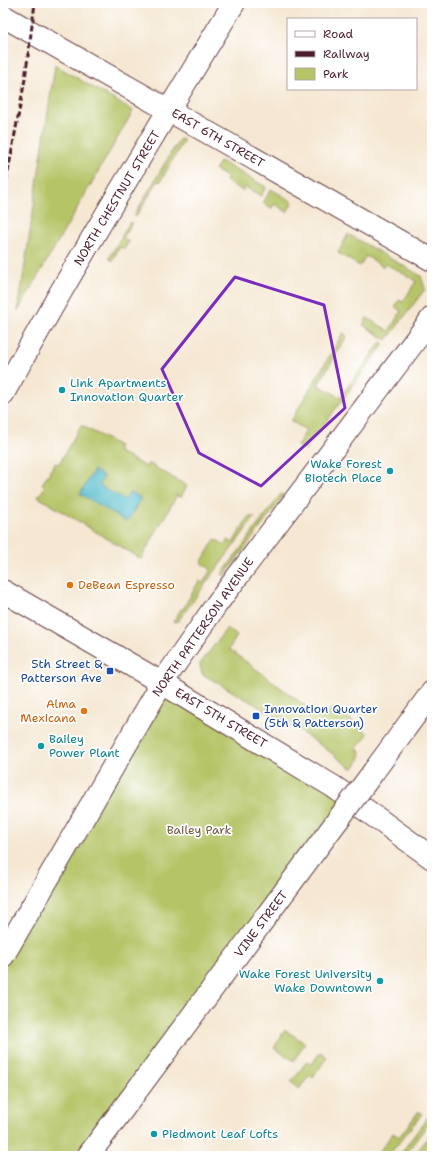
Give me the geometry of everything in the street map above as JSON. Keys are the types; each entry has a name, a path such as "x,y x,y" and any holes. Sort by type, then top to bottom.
{"street":[{"name":"NORTH CHESTNUT STREET","path":"3,394 35,336 234,3"},
{"name":"EAST 6TH STREET","path":"3,16 432,260"},
{"name":"NORTH PATTERSON AVENUE","path":"3,956 162,683 216,605 432,318"},
{"name":"EAST 5TH STREET","path":"3,591 162,683 334,787 432,858"},
{"name":"VINE STREET","path":"88,1156 432,692"}],"highlighted area":[{"path":"235,277 324,305 345,408 261,486 199,453 162,369"}],"green space":[{"path":"55,65 133,111 18,311"},
{"path":"180,139 184,140 160,182 158,181 136,217 134,216 178,141"},
{"path":"220,161 266,187 261,196 245,187 243,191 226,181 228,177 215,170"},
{"path":"271,189 293,202 287,212 275,204 272,208 263,203"},
{"path":"130,222 132,223 123,238 129,242 124,249 120,247 112,261 109,258"},
{"path":"348,234 421,276 425,289 387,340 363,325 367,318 389,331 401,311 395,307 399,300 403,302 416,281 386,264 384,267 366,256 360,266 338,253"},
{"path":"343,333 347,336 318,385 340,397 381,342 384,344 305,450 297,446 306,430 291,421"},
{"path":"81,425 119,446 117,451 146,467 148,463 187,486 181,497 177,495 141,559 38,497 45,487 42,484 55,463 59,464"},
{"path":"281,494 284,496 224,576 222,574"},
{"path":"248,517 255,517 178,621 173,622 181,609 183,609 199,581 203,583 211,569 201,563 215,539 225,545 228,540 233,543"},
{"path":"227,628 237,636 229,649 323,719 331,709 337,709 368,734 357,748 361,754 356,766 352,768 295,728 202,674 200,664"},
{"name":"Bailey Park","path":"162,683 352,800 88,1156 3,1156 3,956"},
{"path":"285,1030 305,1043 294,1061 274,1048"},
{"path":"320,1052 327,1057 313,1078 310,1075 299,1089 291,1082 307,1061 312,1064"},
{"path":"419,1111 422,1114 388,1156 376,1156 393,1133 399,1137"},
{"path":"427,1118 431,1120 404,1156 399,1156"},
{"path":"432,1132 432,1156 414,1156"}],"water":[{"path":"94,470 104,477 99,485 125,500 130,492 141,498 127,522 80,494"}],"railway":[{"path":"3,199 25,79 35,3"}],"place":[{"name":"Link Apartments Innovation Quarter","path":"62,390"},
{"name":"Wake Forest Biotech Place","path":"390,471"},
{"name":"DeBean Espresso","path":"70,585"},
{"name":"5th Street & Patterson Ave","path":"110,671"},
{"name":"Alma Mexicana","path":"84,711"},
{"name":"Innovation Quarter (5th & Patterson)","path":"256,716"},
{"name":"Bailey Power Plant","path":"41,746"},
{"name":"Wake Forest University Wake Downtown","path":"380,981"},
{"name":"Piedmont Leaf Lofts","path":"154,1134"}]}
